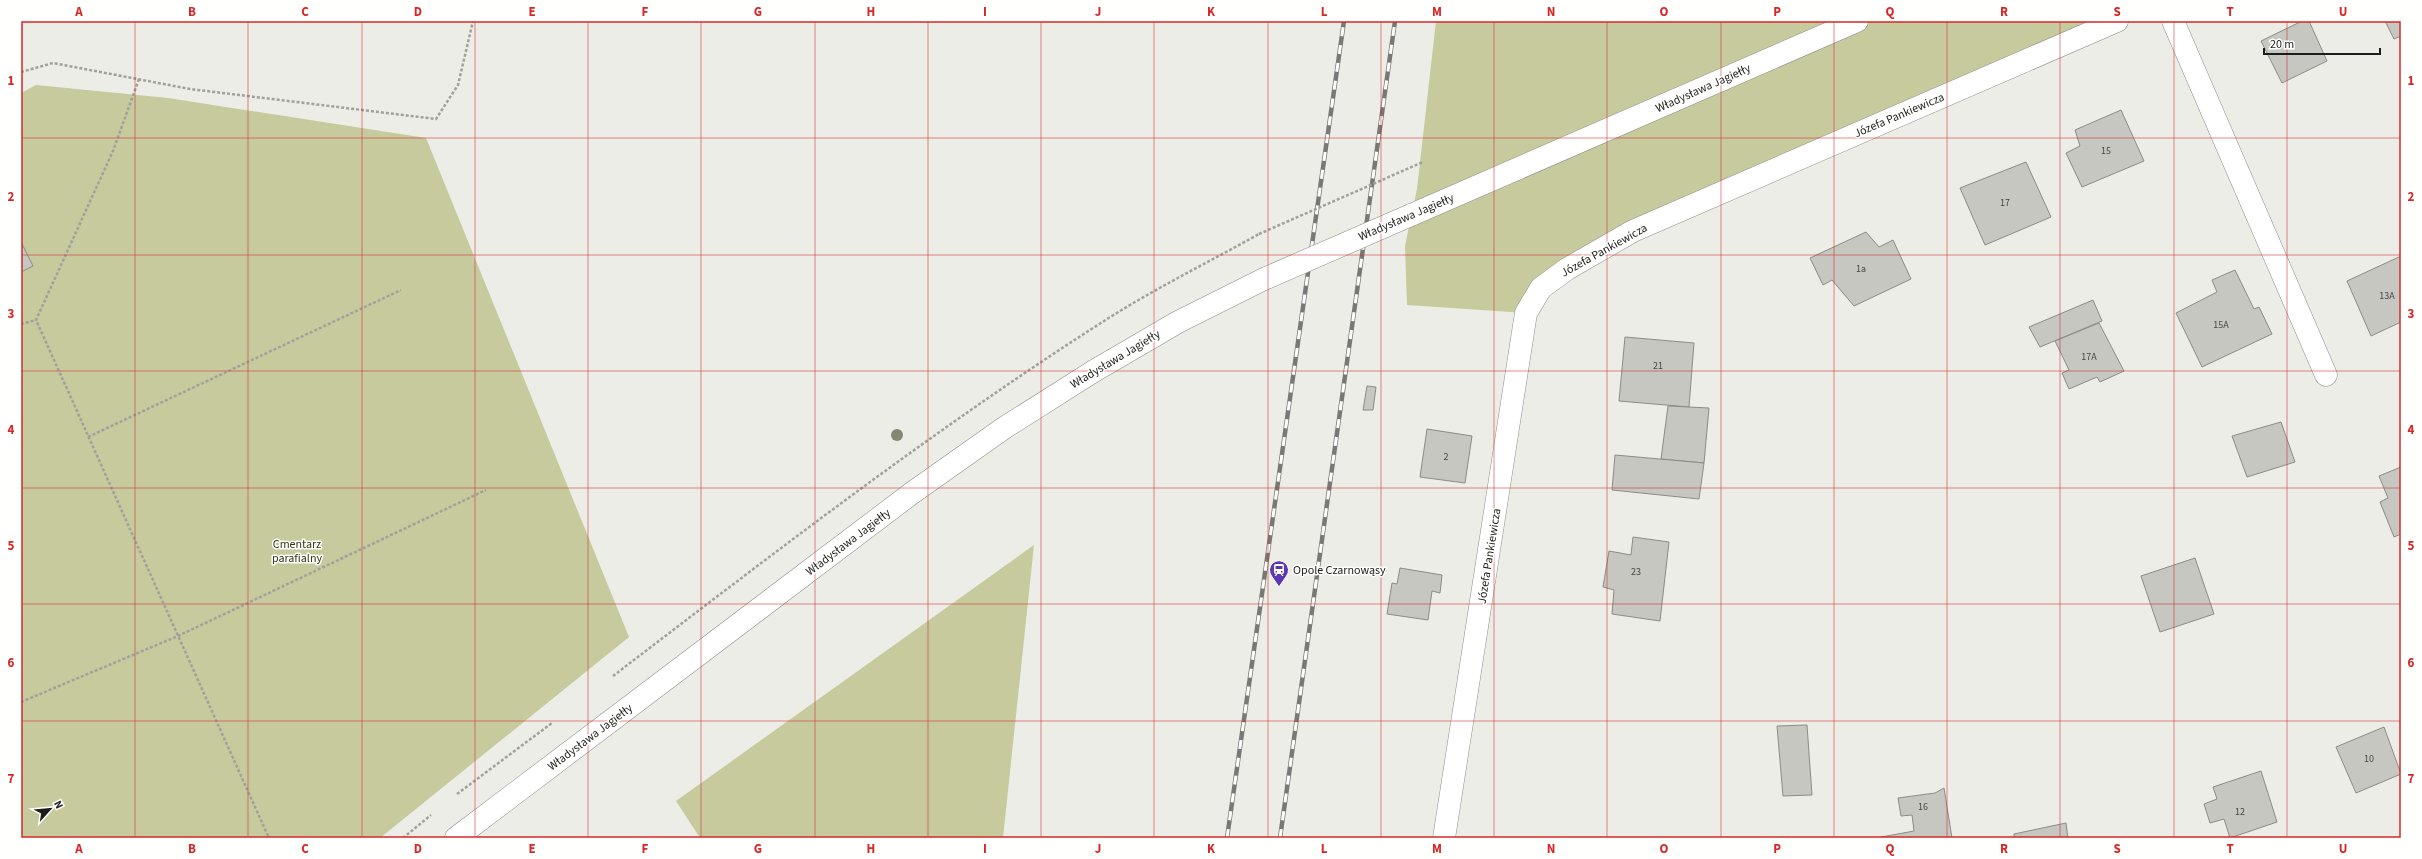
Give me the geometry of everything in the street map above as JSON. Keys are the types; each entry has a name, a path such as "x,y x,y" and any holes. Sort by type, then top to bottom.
{"street":[{"name":"Władysława Jagiełły","path":"456,838 912,493 1004,428 1094,370 1171,326 1264,278 1857,21"},
{"name":"Józefa Pankiewicza","path":"1444,838 1526,313 1542,288 1567,268 1633,231 2117,21"},
{"path":"2173,21 2326,375"}],"path":[{"path":"21,72 53,64 190,89 436,119 458,85 473,21"},
{"path":"139,79 113,151 36,320 268,838"},
{"path":"1259,234 1423,162"},
{"path":"88,437 401,290"},
{"path":"21,324 36,320"},
{"path":"21,702 178,636 486,490"}],"green space":[{"path":"1436,21 2117,21 1603,247 1526,313 1407,305 1405,246 1417,189"},
{"name":"Cmentarz parafialny","path":"36,85 168,98 426,138 629,637 380,838 21,838 21,93"},
{"path":"1034,545 1003,838 700,838 676,801"}],"building":[{"path":"2302,21 2309,21 2327,61 2282,83 2261,41"},
{"path":"2385,21 2401,21 2401,36 2394,39"},
{"path":"2121,110 2144,161 2082,187 2066,153 2080,146 2075,130"},
{"path":"2026,162 2051,217 1985,245 1960,188"},
{"path":"1866,232 1879,247 1893,240 1911,279 1854,306 1832,280 1823,285 1810,258"},
{"path":"21,242 33,266 21,272"},
{"path":"2401,256 2401,322 2371,336 2347,281"},
{"path":"2235,270 2254,309 2259,307 2272,334 2202,367 2176,313 2217,292 2212,280"},
{"path":"2093,300 2102,321 2040,347 2029,327"},
{"path":"2099,323 2124,371 2100,382 2097,377 2069,389 2062,373 2069,370 2055,341"},
{"path":"1625,337 1694,343 1689,407 1619,401"},
{"path":"1367,386 1376,387 1373,410 1363,410"},
{"path":"1668,406 1709,408 1704,463 1661,459"},
{"path":"2281,422 2295,462 2247,477 2232,436"},
{"path":"1427,429 1472,436 1465,483 1420,477"},
{"path":"1615,455 1704,463 1699,499 1612,490"},
{"path":"2401,467 2401,534 2394,537 2380,502 2388,498 2379,476"},
{"path":"1633,537 1669,542 1660,621 1612,614 1614,590 1603,587 1609,551 1631,555"},
{"path":"2195,558 2214,614 2160,632 2141,576"},
{"path":"1400,568 1442,575 1440,593 1432,591 1428,620 1387,614 1392,583 1397,584"},
{"path":"1807,725 1812,795 1783,796 1777,726"},
{"path":"2384,727 2401,774 2356,793 2336,747"},
{"path":"2261,771 2277,822 2230,838 2224,819 2210,823 2204,804 2217,799 2213,787"},
{"path":"1944,788 1952,838 1876,838 1914,831 1912,815 1901,816 1898,798 1935,793"},
{"path":"2066,823 2068,838 2014,838 2014,834"}],"railway":[{"path":"1227,838 1344,21"},
{"path":"1280,838 1395,21"}],"place":[{"name":"Opole Czarnowąsy","path":"1279,587"}]}
